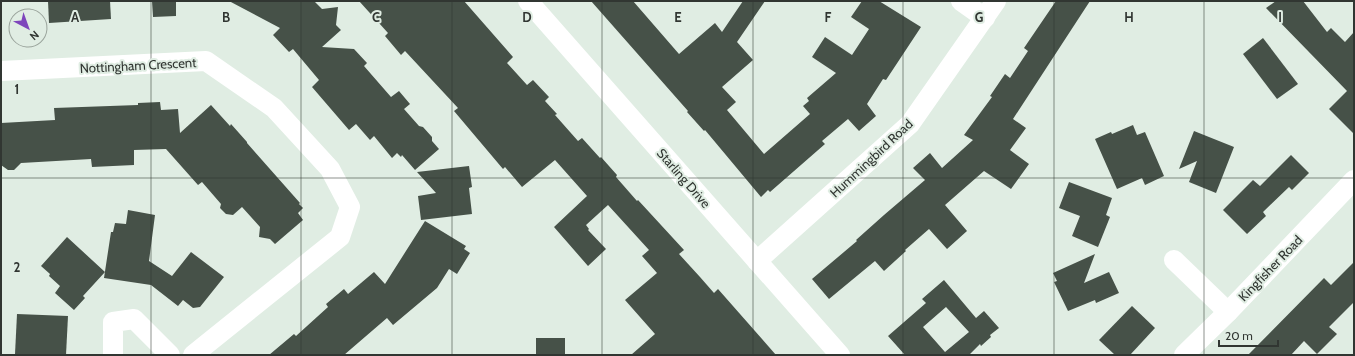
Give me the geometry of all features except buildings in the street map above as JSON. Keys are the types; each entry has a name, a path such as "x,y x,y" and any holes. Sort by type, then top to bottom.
{"street":[{"name":"Starling Drive","path":"528,1 840,355"},
{"path":"961,1 985,18"},
{"name":"Hummingbird Road","path":"757,262 910,124 996,1"},
{"name":"Nottingham Crescent","path":"1,71 206,62 274,108 330,169 350,208 340,237 193,355"},
{"name":"Kingfisher Road","path":"1184,355 1228,312 1354,180"},
{"path":"1174,260 1228,312"},
{"path":"113,355 112,322 134,319 170,355"}]}
